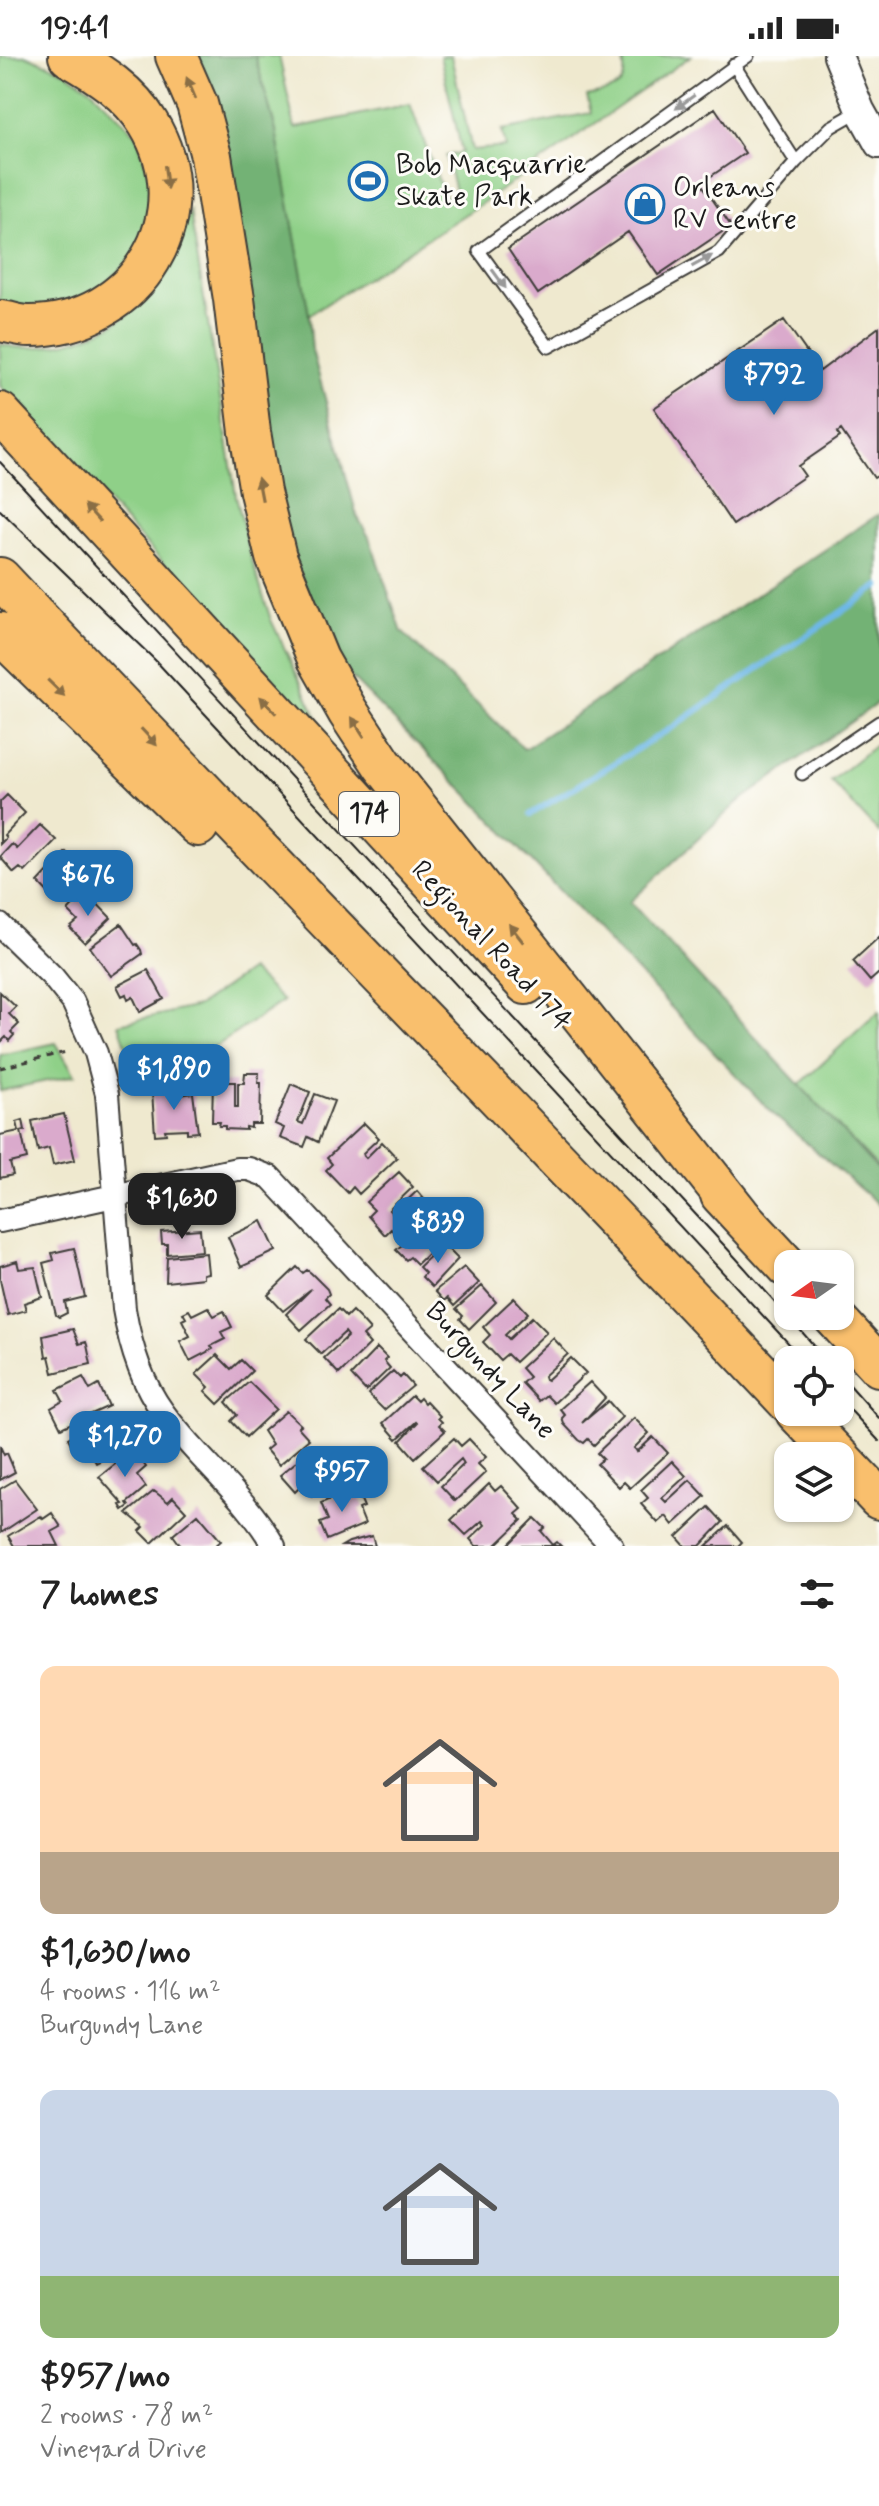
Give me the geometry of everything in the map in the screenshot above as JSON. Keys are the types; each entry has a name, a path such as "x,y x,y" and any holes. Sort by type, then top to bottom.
{"highway":[{"path":"0,321 29,326 66,321 119,298 153,259 164,231 168,178 161,148 147,121 126,95 96,71 69,56"},
{"path":"112,56 146,85 178,125 188,144 225,246"},
{"path":"176,56 197,104 205,132 225,246 260,492 276,557 318,659 383,765 739,1214"},
{"name":"Regional Road 174","path":"0,413 774,1252"},
{"path":"0,578 774,1388"},
{"path":"0,633 679,1290 774,1388"},
{"path":"846,1330 879,1366"},
{"path":"810,1426 825,1442"}],"street":[{"path":"838,56 860,110 879,144"},
{"path":"0,925 52,976 73,1002 96,1053 107,1094 124,1309 145,1383 162,1411 239,1498 274,1546"},
{"name":"Burgundy Lane","path":"0,1221 237,1169 249,1169 270,1177 612,1546"}],"lane":[{"path":"748,56 479,251 549,347 719,252 796,162 831,127 860,110"},
{"path":"734,65 796,162"},
{"path":"802,774 879,722"}],"path":[{"path":"0,1068 70,1051"}],"green space":[{"path":"0,56 27,56 64,71 91,89 137,135 153,189 136,256 87,299 0,312"},
{"path":"192,56 255,56 276,131 309,315 312,350 357,516 369,537 402,632 524,749 879,514 879,702 737,803 630,902 879,1171 879,1205 775,1116 476,803 344,670 287,546"},
{"path":"255,56 279,56 295,128 410,104 446,200 455,191 446,156 462,152 440,56 451,56 472,150 506,147 502,130 591,113 587,96 612,89 622,82 622,56 691,56 478,206 309,315 276,131"},
{"path":"190,212 236,496 251,558 271,620 329,742 0,386 0,344 38,347 80,339 119,321 135,309 161,276"},
{"path":"879,742 879,833 831,781"},
{"path":"250,970 283,1001 215,1047 133,1066 119,1024 198,1006"},
{"path":"879,1011 879,1169 799,1085"},
{"path":"56,1043 75,1075 0,1091 0,1055"}],"building":[{"name":"Orleans RV Centre","path":"715,108 745,153 701,183 731,226 658,275 628,232 538,294 508,249"},
{"path":"784,320 820,371 879,327 879,475 874,478 841,430 837,433 840,437 798,466 805,476 733,525 654,408"},
{"path":"7,795 25,813 4,835 6,838 0,844 0,802"},
{"path":"40,825 56,840 25,872 20,868 14,873 0,857 12,844 17,849"},
{"path":"66,852 86,873 57,902 38,882"},
{"path":"86,892 111,918 85,943 70,928 78,921 68,911"},
{"path":"121,924 142,954 111,976 90,947"},
{"path":"879,937 879,973 870,981 853,961"},
{"path":"148,970 164,999 140,1012 133,997 128,1000 126,994 122,996 117,986"},
{"path":"0,992 16,1007 9,1014 19,1024 11,1032 14,1035 9,1041 6,1037 0,1043"},
{"path":"245,1073 259,1073 260,1124 251,1124 251,1128 246,1127 246,1130 225,1129 225,1126 219,1126 220,1122 212,1122 213,1082 235,1082 235,1107 238,1107 238,1083 244,1083"},
{"path":"291,1084 310,1092 298,1122 303,1124 315,1094 334,1101 318,1142 308,1137 304,1147 280,1138 284,1128 275,1124"},
{"path":"172,1090 173,1096 193,1093 198,1132 165,1130 166,1134 155,1135 152,1092"},
{"path":"64,1114 75,1160 53,1165 49,1148 38,1151 32,1121"},
{"path":"23,1120 25,1130 21,1131 27,1159 10,1163 13,1175 0,1178 0,1135 19,1131 17,1122"},
{"path":"364,1123 379,1138 363,1153 364,1156 366,1158 382,1142 397,1158 359,1194 353,1187 348,1193 326,1170 332,1164 327,1158"},
{"path":"399,1172 413,1187 389,1210 393,1214 417,1191 431,1207 399,1237 391,1229 385,1235 368,1216 374,1210 366,1202"},
{"path":"262,1221 276,1251 241,1267 228,1237"},
{"path":"425,1225 441,1241 417,1264 410,1257 406,1260 396,1250"},
{"path":"200,1229 202,1251 167,1254 167,1244 162,1244 161,1232"},
{"path":"443,1244 458,1259 432,1287 422,1277 425,1273 419,1267"},
{"path":"74,1248 85,1297 65,1302 67,1313 59,1317 43,1263 54,1260 52,1253"},
{"path":"206,1253 208,1273 203,1274 203,1278 166,1282 167,1257"},
{"path":"17,1261 19,1269 35,1267 42,1297 24,1303 26,1310 8,1315 0,1266"},
{"path":"297,1267 303,1273 307,1270 327,1289 329,1294 325,1298 330,1304 301,1330 286,1314 311,1289 283,1311 268,1295"},
{"path":"464,1267 479,1283 454,1306 435,1291"},
{"path":"482,1286 496,1302 469,1329 456,1309"},
{"path":"514,1298 528,1313 505,1335 509,1339 532,1317 547,1332 515,1362 507,1354 500,1360 483,1342 490,1335 483,1327"},
{"path":"208,1307 214,1316 224,1311 232,1327 221,1332 225,1339 211,1346 213,1349 190,1361 180,1341 190,1336 182,1320 186,1318 183,1313 189,1310 192,1315"},
{"path":"338,1309 346,1317 352,1311 370,1330 363,1336 370,1344 339,1374 324,1358 348,1336 345,1332 321,1354 306,1339"},
{"path":"73,1329 79,1344 86,1342 91,1364 53,1373 49,1356 46,1357 43,1336"},
{"path":"553,1338 568,1354 544,1376 545,1379 571,1358 586,1373 554,1403 546,1395 539,1401 522,1383 529,1377 521,1368"},
{"path":"377,1348 387,1358 384,1361 390,1368 366,1391 351,1375"},
{"path":"217,1355 231,1369 241,1360 252,1371 218,1404 205,1391 209,1387 196,1374"},
{"path":"393,1371 400,1378 403,1375 413,1386 384,1410 368,1394"},
{"path":"83,1377 90,1390 99,1385 109,1406 61,1428 51,1408 63,1401 57,1390"},
{"path":"249,1382 276,1409 246,1437 231,1421 237,1415 226,1402"},
{"path":"590,1382 605,1398 582,1423 608,1401 622,1417 594,1445 588,1439 584,1443 579,1440 564,1424 562,1418 565,1415 560,1409"},
{"path":"412,1396 417,1401 420,1398 424,1403 426,1401 440,1416 438,1418 442,1422 439,1425 445,1431 415,1458 400,1441 417,1423 397,1439 383,1423"},
{"path":"286,1411 301,1425 298,1427 309,1439 279,1465 266,1450 272,1445 263,1431"},
{"path":"109,1415 118,1431 114,1433 122,1450 96,1463 87,1445 74,1450 68,1438"},
{"path":"634,1418 649,1433 634,1448 637,1452 653,1437 668,1453 630,1488 624,1482 619,1487 597,1464 603,1459 597,1453"},
{"path":"454,1438 461,1446 469,1439 486,1457 478,1464 486,1472 455,1501 441,1486 464,1464 461,1459 437,1481 423,1466"},
{"path":"0,1446 4,1455 7,1453 15,1472 0,1480"},
{"path":"312,1449 334,1477 312,1496 302,1485 295,1492 280,1475"},
{"path":"133,1450 146,1467 137,1475 146,1487 123,1510 120,1505 123,1504 99,1477"},
{"path":"672,1461 686,1476 662,1498 666,1502 690,1480 705,1496 673,1525 666,1516 658,1523 641,1504 648,1498 641,1490"},
{"path":"15,1480 37,1509 1,1533 0,1489"},
{"path":"489,1484 495,1491 501,1486 522,1509 516,1514 522,1520 495,1546 476,1546 470,1539 485,1525 482,1521 466,1535 451,1520"},
{"path":"356,1488 364,1507 359,1509 365,1524 327,1540 320,1523 328,1520 321,1503"},
{"path":"154,1491 168,1502 173,1497 186,1511 152,1543 140,1531 144,1527 127,1513"},
{"path":"709,1507 723,1522 700,1546 685,1546 677,1537"},
{"path":"52,1513 61,1527 52,1532 59,1546 14,1546 8,1536 41,1516 43,1519"},
{"path":"198,1514 221,1541 215,1546 181,1546 173,1535"},
{"path":"535,1518 545,1528 541,1531 553,1545 557,1542 561,1546 507,1546"},
{"path":"728,1526 742,1542 738,1546 706,1546"},
{"path":"372,1536 375,1546 342,1546 349,1542"}],"waterway":[{"path":"531,814 673,727 879,586"}],"tram line":[{"path":"0,462 814,1346"},
{"path":"0,510 155,660 791,1346"},
{"path":"854,1390 879,1418"},
{"path":"854,1414 879,1441"}],"place":[{"name":"Bob Macquarrie Skate Park","path":"368,181"},
{"name":"Orleans RV Centre","path":"645,204"}]}
